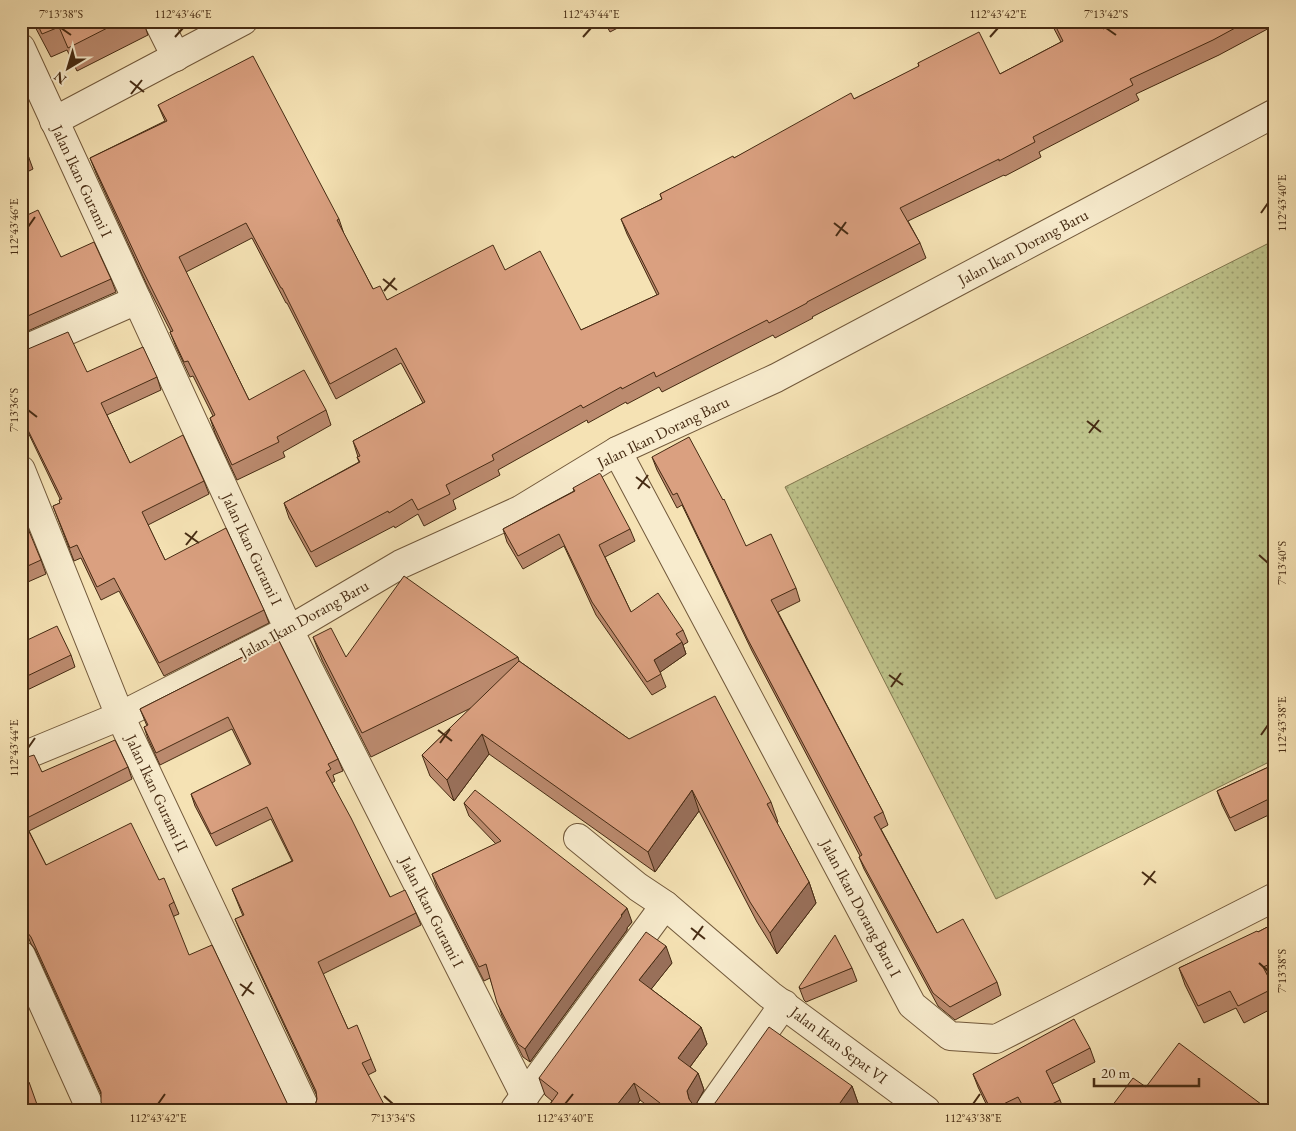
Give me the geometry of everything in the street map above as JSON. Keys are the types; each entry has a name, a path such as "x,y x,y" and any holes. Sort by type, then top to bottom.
{"street":[{"path":"158,21 176,57"},
{"path":"54,121 244,21"},
{"name":"Jalan Ikan Gurami I","path":"21,48 289,630 520,1103"},
{"name":"Jalan Ikan Dorang Baru","path":"21,757 120,716 289,630 401,564 520,510 616,452 776,378 1275,113"},
{"path":"21,351 137,300"},
{"name":"Jalan Ikan Dorang Baru I","path":"616,452 912,1005 950,1036 996,1039 1275,897"},
{"name":"Jalan Ikan Gurami II","path":"21,470 120,716 306,1110"},
{"path":"578,838 665,905 770,995 784,1004"},
{"path":"520,1103 665,905"},
{"path":"21,955 91,1110"},
{"name":"Jalan Ikan Sepat VI","path":"709,1110 784,1004 926,1110"}],"green space":[{"path":"1275,240 1275,759 996,899 785,487"}],"building":[{"path":"36,21 121,21 68,48 59,27 42,34"},
{"path":"1053,21 1099,21 1103,29 1120,21 1248,21 1213,40 1130,79 1133,85 1033,137 1035,142 900,208 920,243 769,323 767,320 656,377 654,372 622,389 621,387 583,408 581,405 492,455 494,460 446,485 450,494 418,510 412,499 389,513 388,511 311,552 284,503 360,462 357,457 360,456 353,441 425,402 396,348 330,384 282,288 246,223 179,257 249,400 304,370 326,410 277,437 279,442 232,465 210,418 215,415 188,361 184,362 170,332 173,331 90,158 167,121 158,105 253,56 339,219 337,220 373,289 380,286 387,300 493,245 505,270 540,251 581,330 659,294 621,219 662,199 660,194 733,156 734,158 851,93 854,99 919,66 918,63 979,32 1000,74 1063,41"},
{"path":"21,143 29,158 21,162"},
{"path":"38,210 61,257 94,242 111,279 21,319 21,218"},
{"path":"68,332 87,372 143,347 157,377 101,403 130,463 183,435 204,481 142,512 165,560 226,528 264,610 159,663 114,578 97,587 77,545 70,548 53,506 60,503 59,500 62,499 21,416 21,352"},
{"path":"689,437 724,499 746,546 771,534 796,588 771,600 883,812 874,817 937,933 963,919 997,982 950,1007 933,993 859,857 862,855 747,638 677,493 673,495 652,457"},
{"path":"600,473 630,529 599,545 631,612 658,593 683,630 676,634 682,642 654,660 661,674 647,682 592,602 559,534 518,556 503,529 575,491 573,488"},
{"path":"24,519 41,560 21,569 21,520"},
{"path":"404,576 518,657 362,733 313,637 331,628 346,657"},
{"path":"57,626 71,655 21,679 21,643"},
{"path":"278,639 338,759 328,764 331,769 326,772 390,897 405,890 416,913 318,962 348,1029 357,1025 371,1059 362,1063 387,1110 311,1110 315,1106 317,1099 316,1091 235,919 244,915 232,889 293,861 267,807 211,834 191,794 251,764 228,717 156,753 144,727 148,725 140,709"},
{"path":"519,661 629,739 715,696 771,802 767,804 809,882 770,933 750,902 692,790 648,852 482,734 447,780 422,755"},
{"path":"115,740 128,767 23,820 46,865 131,823 159,880 164,878 174,902 169,905 189,955 212,945 292,1110 104,1110 101,1102 101,1092 21,918 21,759 34,755 42,772"},
{"path":"1275,764 1275,796 1230,818 1217,791"},
{"path":"475,790 627,908 525,1049 518,1044 497,1003 486,964 479,967 432,874 501,841 464,803"},
{"path":"1275,923 1275,962 1263,967 1274,988 1238,1006 1230,991 1198,1006 1179,968"},
{"path":"646,932 666,946 639,980 701,1027 678,1058 698,1073 687,1091 689,1099 694,1106 702,1109 710,1107 715,1103 769,1027 852,1086 835,1110 669,1110 634,1083 613,1110 546,1110 558,1093 539,1078"},
{"path":"835,935 852,968 801,989 799,987"},
{"path":"1074,1019 1090,1048 1046,1071 1060,1100 1040,1110 1025,1110 1018,1097 991,1110 973,1074"},
{"path":"1179,1043 1269,1110 1109,1110 1133,1078 1146,1087"},
{"path":"21,1070 26,1083 29,1082 39,1110 21,1110"}]}
